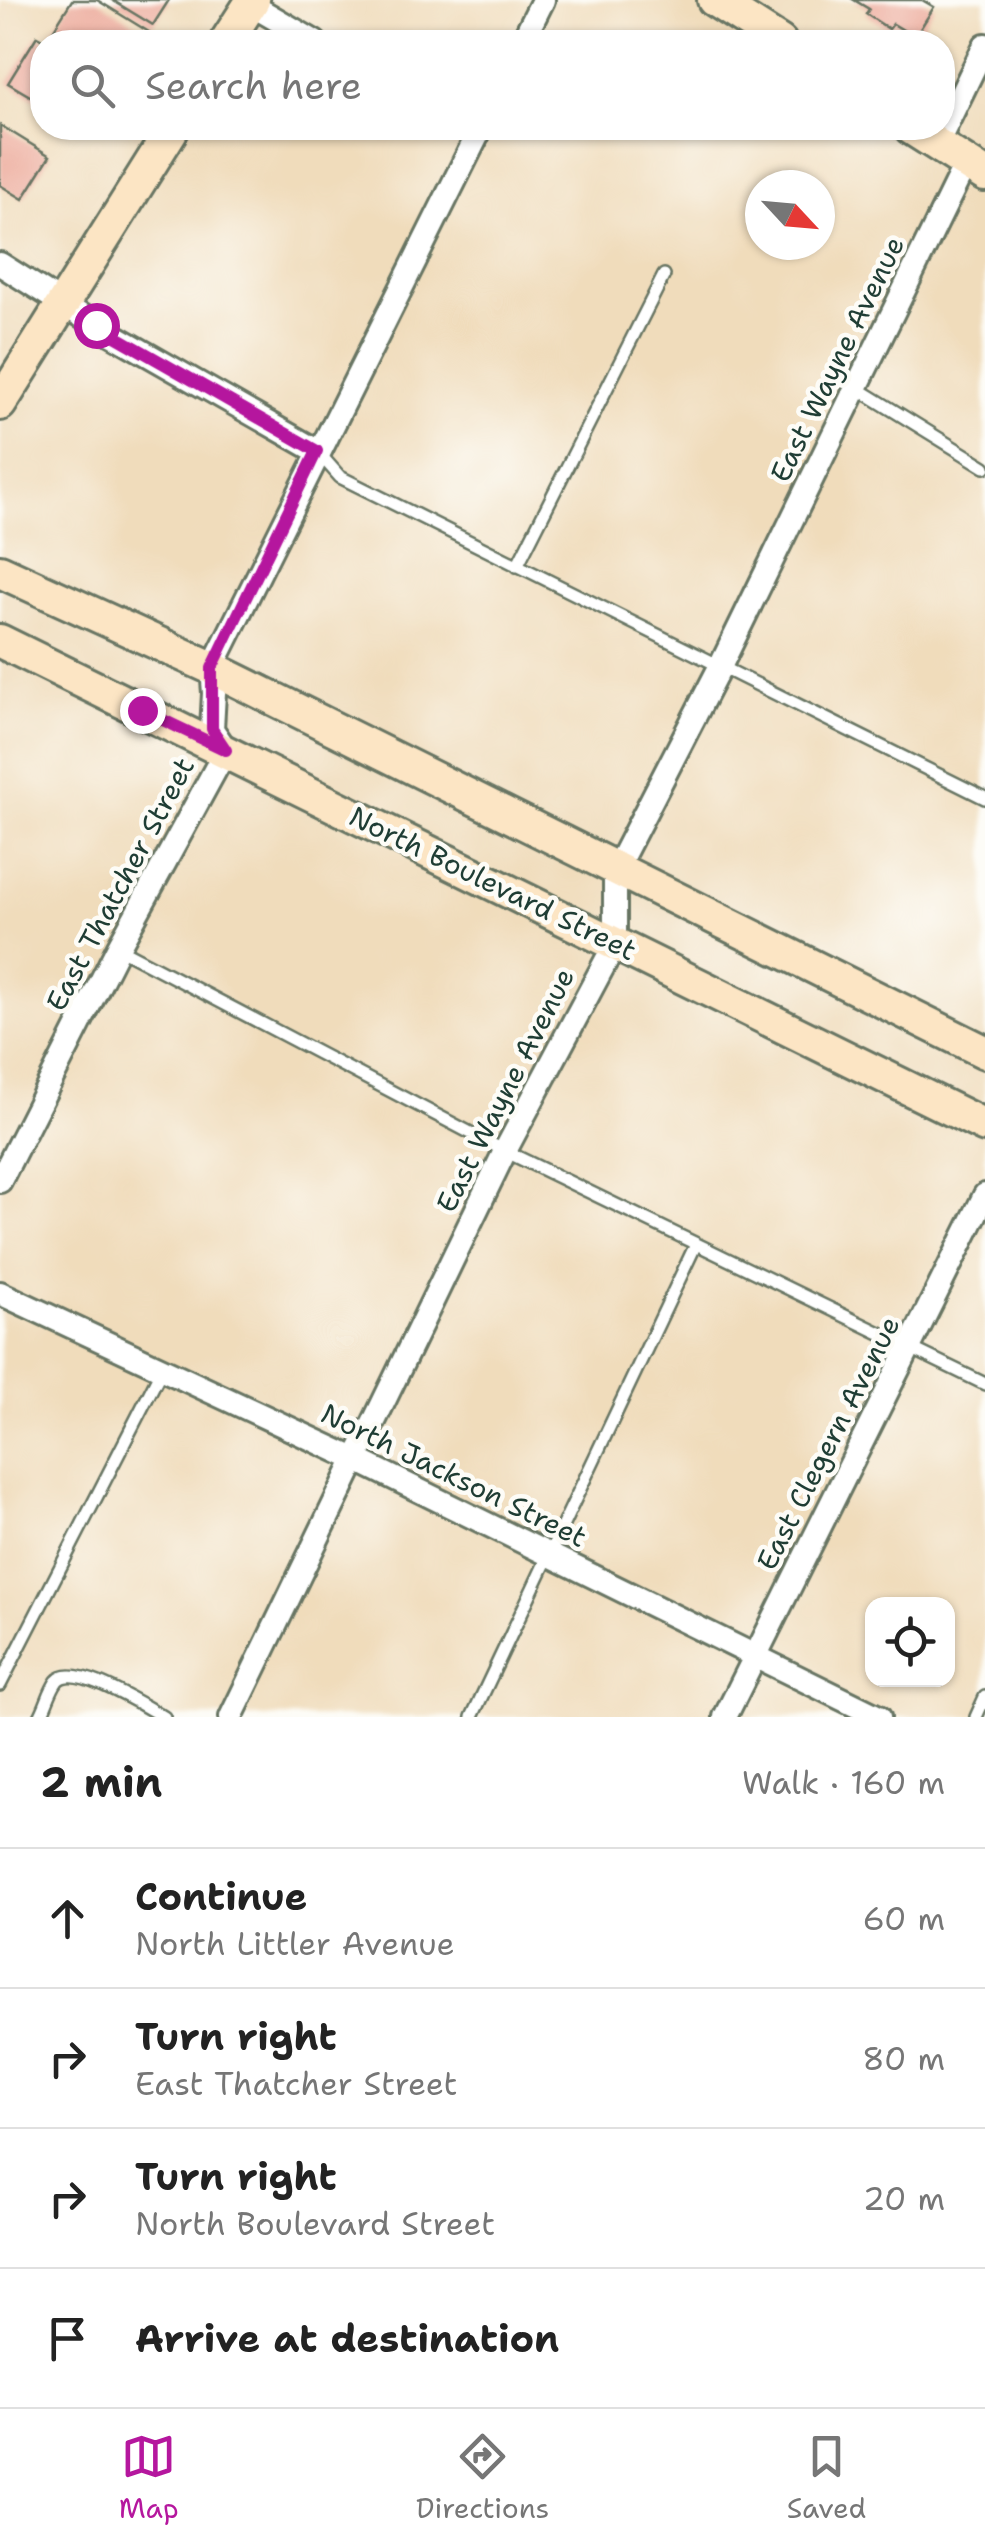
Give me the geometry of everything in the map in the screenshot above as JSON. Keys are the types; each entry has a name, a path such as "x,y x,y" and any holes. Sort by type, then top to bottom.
{"main road":[{"path":"714,0 761,30"},
{"path":"233,30 249,1"},
{"path":"0,404 165,140"},
{"path":"930,140 976,169"},
{"path":"0,572 212,668 985,1052"},
{"name":"North Boulevard Street","path":"0,641 985,1126"}],"street":[{"path":"249,1 296,30"},
{"path":"527,30 538,2"},
{"path":"955,90 985,45"},
{"name":"East Thatcher Street","path":"0,1181 118,948 226,750 212,729 212,668 467,140"},
{"name":"East Wayne Avenue","path":"232,1717 505,1151 615,944 616,872 857,388 976,169"},
{"path":"0,264 62,305 317,451"},
{"name":"East Clegern Avenue","path":"725,1717 985,1195"},
{"name":"North Jackson Street","path":"0,1293 357,1460 879,1717"}],"lane":[{"path":"516,566 664,275"},
{"path":"857,388 985,468"},
{"path":"317,451 340,477 985,798"},
{"path":"118,948 505,1151 985,1384"},
{"path":"472,1717 696,1244"},
{"path":"0,1685 162,1368"},
{"path":"40,1717 57,1680 66,1675 88,1678 164,1717"},
{"path":"976,1717 985,1697"}],"building":[{"path":"72,0 97,0 146,30 53,30"},
{"path":"112,0 169,0 153,25"},
{"path":"854,0 922,0 934,7 919,30 903,30 893,24 889,29 866,14 869,9"},
{"path":"30,47 30,96 8,83"},
{"path":"0,125 50,156 23,199 0,185"}],"route":[{"path":"96,325 317,451 212,668 212,729 226,750 142,710"}]}
